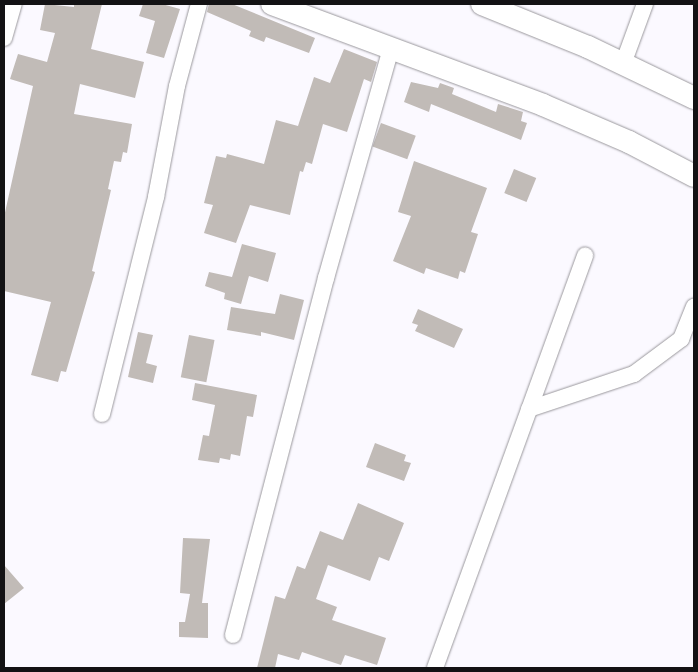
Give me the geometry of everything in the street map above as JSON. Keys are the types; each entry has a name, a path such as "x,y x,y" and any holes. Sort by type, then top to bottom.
{"street":[{"path":"4,38 14,4"},
{"path":"102,414 156,197 177,86 199,4"},
{"path":"272,4 552,108 629,142 694,176"},
{"path":"482,4 623,64 694,98"},
{"path":"623,64 645,4"},
{"path":"233,635 326,278 391,48"},
{"path":"435,668 585,255"},
{"path":"529,409 634,374 681,339 694,306"}],"building":[{"path":"45,4 74,7 74,4 102,4 91,49 144,62 135,98 80,84 74,114 132,124 127,153 123,152 121,162 114,161 108,189 111,190 92,271 95,272 66,372 61,371 58,382 31,375 51,302 4,291 4,217 33,86 10,79 18,54 47,62 55,33 40,30"},
{"path":"143,4 162,4 180,9 164,58 146,53 155,21 139,16"},
{"path":"209,4 232,4 315,38 309,53 266,37 264,42 249,36 251,31 207,12"},
{"path":"344,49 377,62 371,82 364,79 347,132 323,124 312,164 306,162 303,172 300,171 290,215 250,205 236,243 204,233 213,205 204,203 216,156 226,158 227,154 264,164 276,120 298,126 314,77 330,83"},
{"path":"411,82 438,88 440,83 454,88 452,94 496,112 498,104 523,112 521,121 527,123 521,140 431,104 429,112 404,102"},
{"path":"381,123 416,136 407,159 372,146"},
{"path":"414,161 487,188 471,232 478,234 465,273 460,271 458,279 426,268 424,274 393,261 411,216 398,212"},
{"path":"514,169 536,178 527,202 504,193"},
{"path":"242,244 276,253 268,282 249,276 241,304 224,299 225,293 205,286 209,272 232,277"},
{"path":"280,294 304,300 294,340 261,332 261,336 227,330 231,307 275,314"},
{"path":"418,309 463,329 454,348 415,331 418,325 412,323"},
{"path":"138,332 153,335 146,363 157,366 153,383 128,377"},
{"path":"189,335 215,340 206,382 181,377"},
{"path":"195,383 257,395 253,417 247,416 240,456 231,454 230,460 220,458 219,463 198,460 203,435 209,436 215,405 192,400"},
{"path":"375,443 406,455 404,461 411,463 404,481 366,467"},
{"path":"358,503 404,523 389,561 379,557 370,581 328,565 316,599 337,607 332,620 386,638 377,665 345,655 341,665 302,652 299,660 278,654 275,668 257,668 275,596 285,599 297,566 305,569 320,531 343,540"},
{"path":"183,538 210,539 202,603 208,603 208,638 179,637 179,622 185,622 190,594 180,593"},
{"path":"4,565 24,588 4,604"}]}
